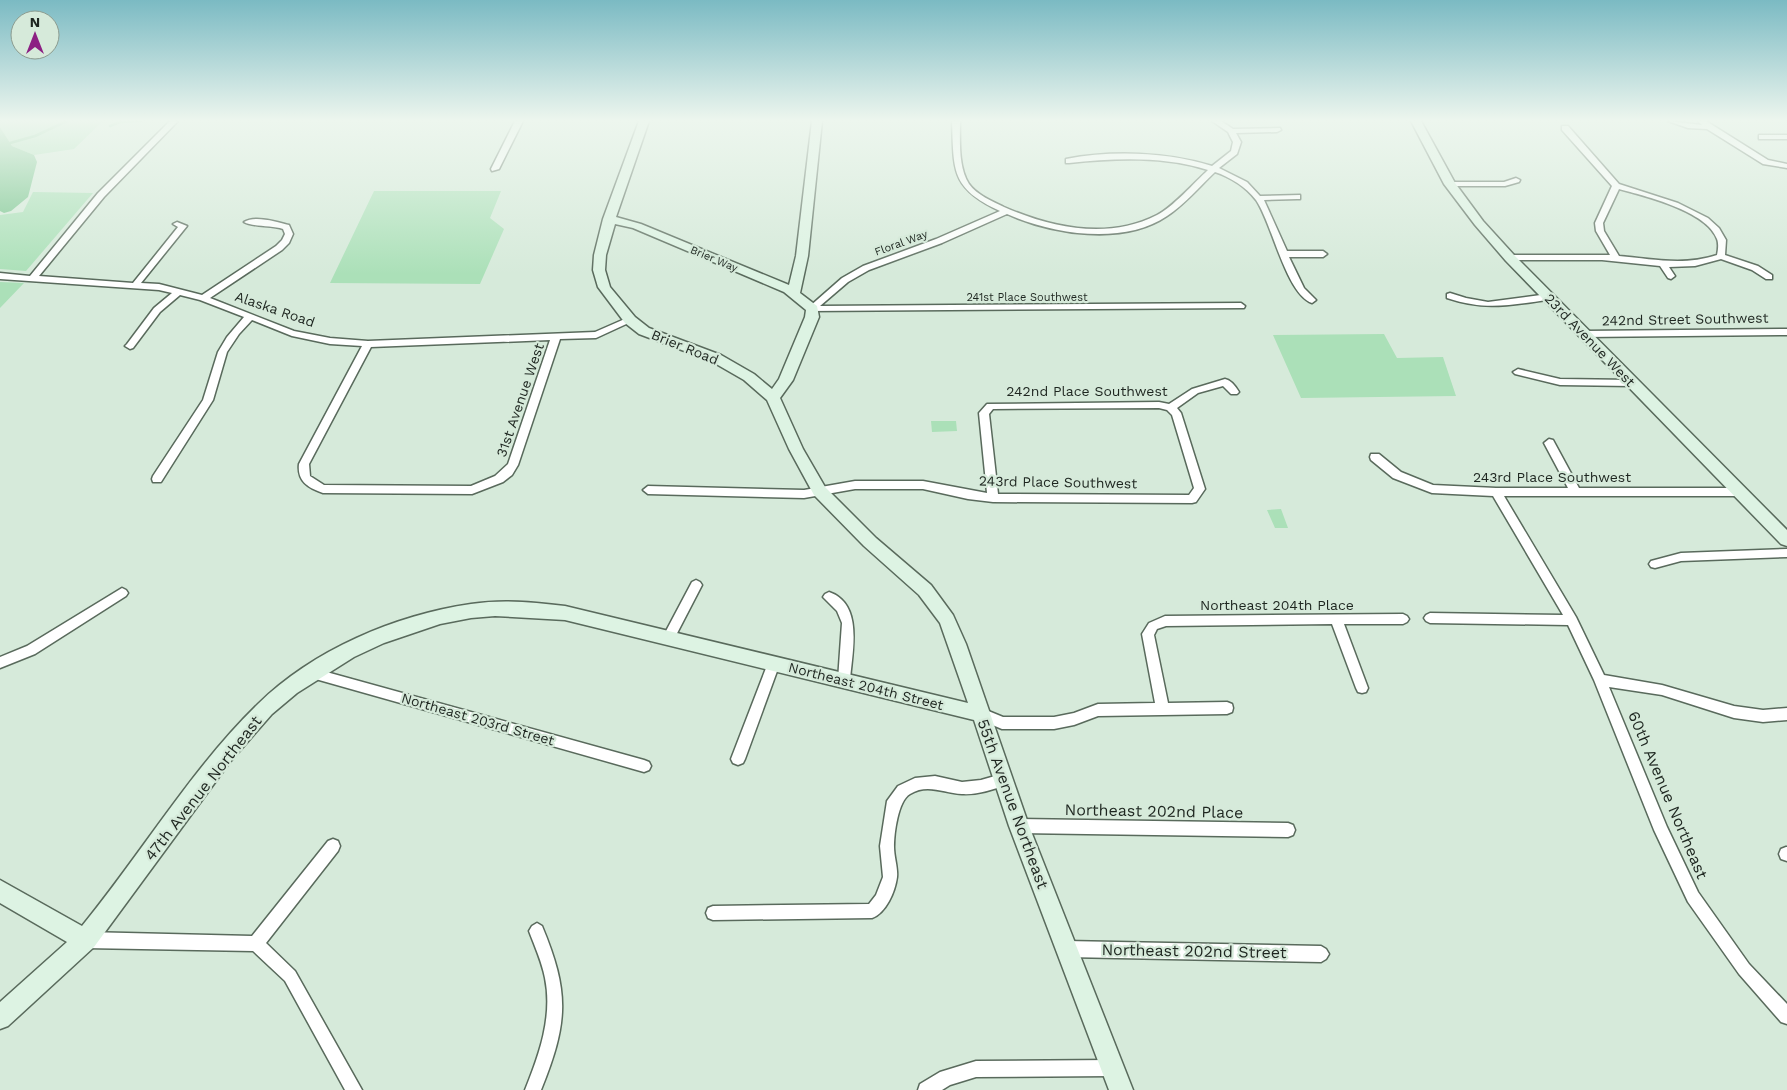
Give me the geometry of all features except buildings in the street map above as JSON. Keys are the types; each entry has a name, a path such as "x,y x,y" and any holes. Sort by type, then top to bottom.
{"street":[{"path":"33,278 101,195 124,172"},
{"name":"Brier Road","path":"626,172 609,219 598,270 603,285 612,299 630,320 656,336 716,358 749,378 773,398 796,449 819,491 870,542"},
{"path":"794,294 802,256 811,172"},
{"path":"960,172 965,185 981,198 1006,211 1063,229 1111,231 1138,227 1162,216 1211,172"},
{"path":"1217,172 1243,184 1258,198 1300,289 1312,300"},
{"name":"23rd Avenue West","path":"1443,172 1450,184 1480,223 1510,258 1787,540"},
{"path":"1604,172 1616,186 1653,195 1674,204 1706,222 1722,240 1722,256"},
{"path":"1450,184 1505,184 1516,180"},
{"path":"1616,186 1600,223 1600,231 1616,258"},
{"path":"1258,198 1297,196"},
{"name":"Floral Way","path":"812,309 845,280 866,268 958,234 1006,211"},
{"name":"Brier Way","path":"609,219 637,226 794,294 812,309"},
{"path":"203,298 279,248 286,241 289,234 286,227 272,223 248,222"},
{"path":"136,284 182,226 178,224"},
{"path":"1284,254 1323,254"},
{"path":"1510,258 1616,258 1663,264 1693,265 1708,262 1722,256 1755,268 1769,277"},
{"path":"1663,264 1671,276"},
{"name":"Alaska Road","path":"0,276 136,284 179,291 203,298 292,333 330,341 368,344 596,335 630,320"},
{"path":"130,346 157,310 179,291"},
{"path":"1450,296 1478,305 1500,305 1548,297"},
{"name":"241st Place Southwest","path":"812,309 1242,306"},
{"path":"773,398 786,380 812,317 812,309"},
{"path":"158,479 208,400 213,388 217,365 224,348 251,316"},
{"name":"242nd Street Southwest","path":"1584,334 1787,332"},
{"name":"31st Avenue West","path":"368,344 304,464 304,479 312,486 323,489 460,491 483,487 500,479 513,465 556,337"},
{"path":"1518,372 1550,382 1571,384 1632,383"},
{"name":"242nd Place Southwest","path":"993,498 984,413 990,406 1159,405 1170,408 1194,391 1225,382 1234,392"},
{"name":"243rd Place Southwest","path":"648,490 798,494 855,485 923,485 968,495 993,498 1192,499 1200,489 1176,412 1170,408"},
{"path":"1549,443 1576,492"},
{"name":"243rd Place Southwest","path":"1375,457 1397,475 1432,489 1496,492 1739,492"},
{"name":"60th Avenue Northeast","path":"1496,492 1572,620 1600,680 1661,830 1693,897 1744,969 1787,1016"},
{"name":"55th Avenue Northeast","path":"870,542 926,590 947,620 958,644 1002,780 1019,826 1122,1090"},
{"path":"1656,564 1680,557 1787,553"},
{"path":"670,637 696,585"},
{"path":"0,663 31,650 122,593"},
{"path":"829,597 842,608 848,623 844,680"},
{"name":"Northeast 204th Street","path":"507,608 565,613 670,637 981,714 1002,723 1054,723 1074,720 1098,710 1226,708"},
{"name":"47th Avenue Northeast","path":"0,1018 85,940 245,730 282,694 312,672 347,652 398,630 442,617 472,611 507,608"},
{"path":"1430,618 1572,620"},
{"path":"1336,619 1362,688"},
{"name":"Northeast 204th Place","path":"1162,708 1148,634 1153,626 1165,621 1403,619"},
{"path":"738,759 774,663"},
{"name":"Northeast 203rd Street","path":"312,672 644,766"},
{"path":"1600,680 1662,690 1734,712 1763,716 1787,714"},
{"path":"713,913 872,911 882,900 890,877 887,846 894,801 903,790 915,784 935,782 962,788 981,786 1002,780"},
{"name":"Northeast 202nd Place","path":"1019,826 1288,830"},
{"path":"256,944 333,846"},
{"path":"0,891 85,940 256,944 290,976 354,1090"},
{"path":"533,1090 548,1053 554,1018 553,979 537,931"},
{"name":"Northeast 202nd Street","path":"1066,949 1321,954"},
{"path":"926,1090 946,1078 976,1069 1112,1068"}],"shaded area":[{"path":"0,172 34,172 28,197 11,211 4,213 0,211"},
{"path":"374,191 501,191 490,218 504,229 480,284 330,283"},
{"path":"33,192 93,193 26,271 0,269 0,215 23,212"},
{"path":"0,282 24,283 0,308"},
{"path":"1384,334 1397,358 1443,357 1456,396 1301,398 1273,335"},
{"path":"931,421 956,421 957,431 932,432"},
{"path":"1281,509 1288,528 1275,528 1267,510"}]}
